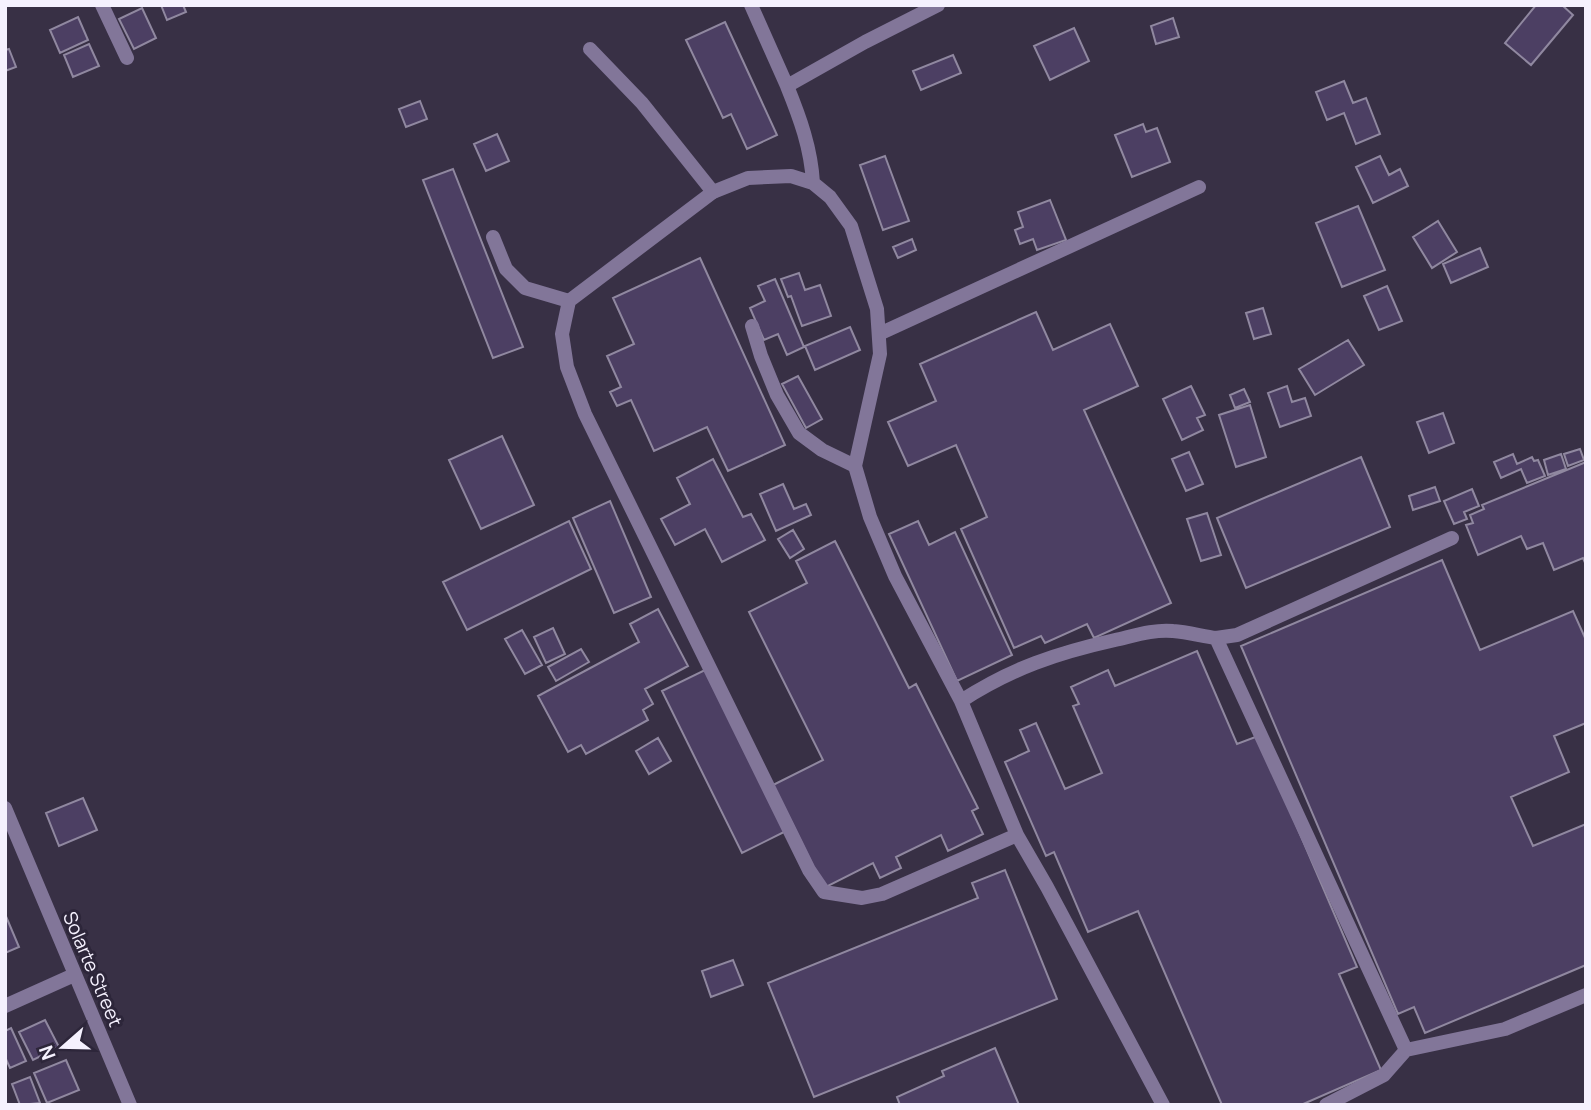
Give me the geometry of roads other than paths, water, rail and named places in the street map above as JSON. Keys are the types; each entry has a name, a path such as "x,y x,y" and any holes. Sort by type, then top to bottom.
{"street":[{"path":"102,5 127,58"},
{"path":"751,5 806,132 813,183"},
{"path":"787,86 865,41 938,5"},
{"path":"590,49 642,103 713,192"},
{"path":"1017,835 882,894 862,898 824,892 803,858 585,414 567,367 562,334 569,301 713,192 748,178 791,176 813,183 830,197 851,226 877,309 879,334 880,354 875,383 855,466 870,517 895,576 961,701 1017,835 1163,1105"},
{"path":"879,334 1199,187"},
{"path":"493,237 506,270 525,288 569,301"},
{"path":"752,326 777,394 799,433 822,450 855,466"},
{"path":"961,701 993,680 1026,665 1077,648 1171,630 1216,638 1237,635 1452,538"},
{"path":"1216,638 1406,1050"},
{"name":"Solarte Street","path":"5,808 130,1105"},
{"path":"5,1006 74,975"},
{"path":"1326,1105 1384,1075 1406,1050 1505,1029 1586,995"}]}
